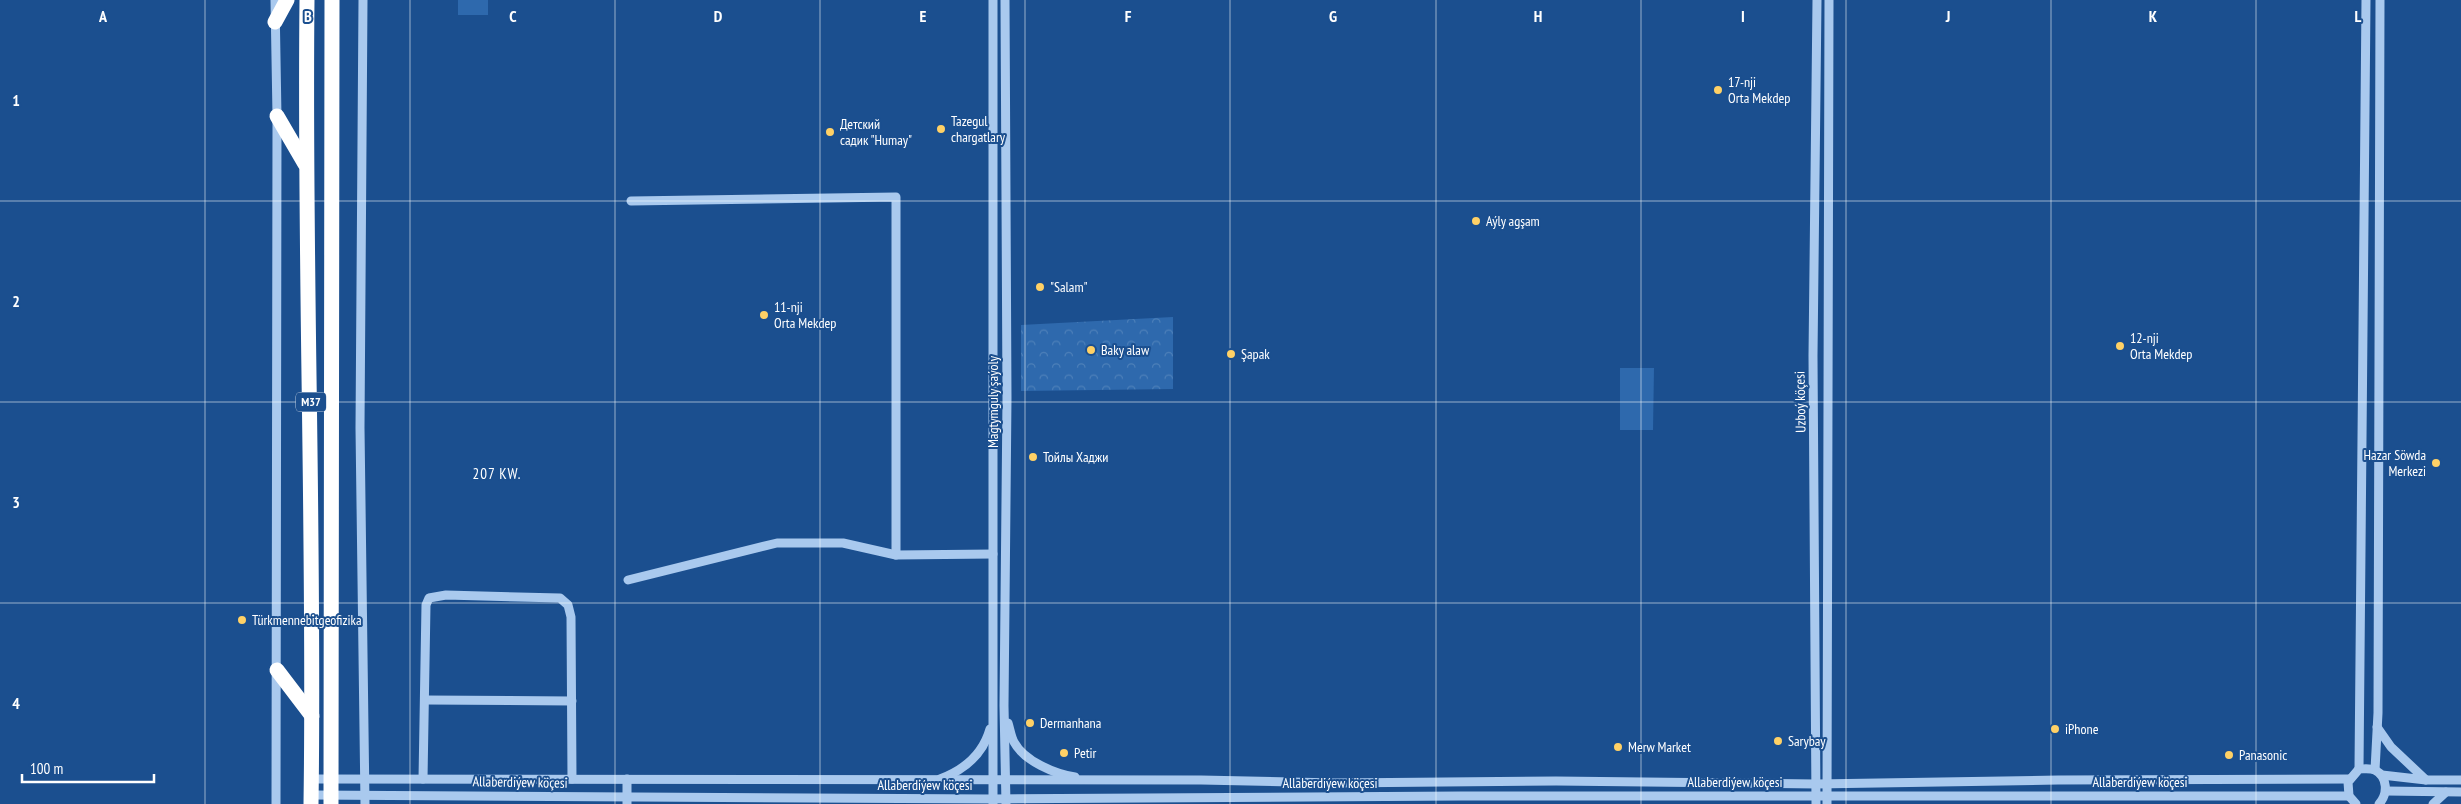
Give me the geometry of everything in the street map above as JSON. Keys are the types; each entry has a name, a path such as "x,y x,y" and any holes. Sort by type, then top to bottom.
{"highway":[{"path":"275,22 287,0"},
{"name":"M37","path":"307,0 306,165 309,278 311,800"},
{"name":"M37","path":"332,0 332,800"},
{"path":"277,116 306,165"},
{"path":"277,670 312,716"}],"street":[{"path":"275,0 277,116 276,804"},
{"path":"363,0 360,428 365,804"},
{"name":"Magtymguly şaýoly","path":"993,0 993,802"},
{"name":"Magtymguly şaýoly","path":"1005,0 1007,398 1004,706 1006,801"},
{"name":"Uzboý köçesi","path":"1816,800 1813,356 1817,0"},
{"name":"Uzboý köçesi","path":"1828,0 1828,800"},
{"path":"2356,804 2349,796 2348,788 2350,779 2359,769 2366,0"},
{"path":"2380,0 2378,773 2383,800 2446,792 2461,792"},
{"path":"631,201 896,197 896,555"},
{"path":"628,580 776,543 843,543 896,555 993,554"},
{"path":"423,779 426,605 429,598 446,595 560,598 568,605 571,617 572,779"},
{"path":"425,700 572,700"},
{"path":"1004,706 1014,742 1023,753 1043,766 1067,776 1107,780"},
{"path":"935,781 953,774 975,758 989,733 992,721"},
{"path":"2377,727 2391,748 2426,780"},
{"path":"2359,769 2426,780 2461,780"},
{"name":"Allaberdiýew köçesi","path":"312,779 1107,780 1335,783 1556,781 1816,784 2350,779"},
{"path":"627,779 627,800"},
{"path":"2433,804 2446,792"},
{"name":"Allaberdiýew köçesi","path":"311,800 332,800 365,794 627,800 993,802 1059,798 1249,801 1828,800 2349,796"},
{"path":"1041,804 1059,798"}],"green space":[{"path":"458,0 488,0 488,15 458,15"},
{"path":"1173,317 1173,389 1021,391 1021,325"},
{"path":"1620,368 1654,368 1653,430 1620,430"}],"place":[{"name":"17-nji Orta Mekdep","path":"1718,90"},
{"name":"Tazegul chargatlary","path":"941,129"},
{"name":"Детский садик \"Humay\"","path":"830,132"},
{"name":"Aýly agşam","path":"1476,221"},
{"name":"\"Salam\"","path":"1040,287"},
{"name":"11-nji Orta Mekdep","path":"764,315"},
{"name":"12-nji Orta Mekdep","path":"2120,346"},
{"name":"Baky alaw","path":"1091,350"},
{"name":"Şapak","path":"1231,354"},
{"name":"Тойлы Хаджи","path":"1033,457"},
{"name":"Hazar Söwda Merkezi","path":"2436,463"},
{"name":"Türkmennebitgeofizika","path":"242,620"},
{"name":"Dermanhana","path":"1030,723"},
{"name":"iPhone","path":"2055,729"},
{"name":"Sarybay","path":"1778,741"},
{"name":"Merw Market","path":"1618,747"},
{"name":"Petir","path":"1064,753"},
{"name":"Panasonic","path":"2229,755"}],"district":[{"name":"207 KW.","path":"497,474"}]}
